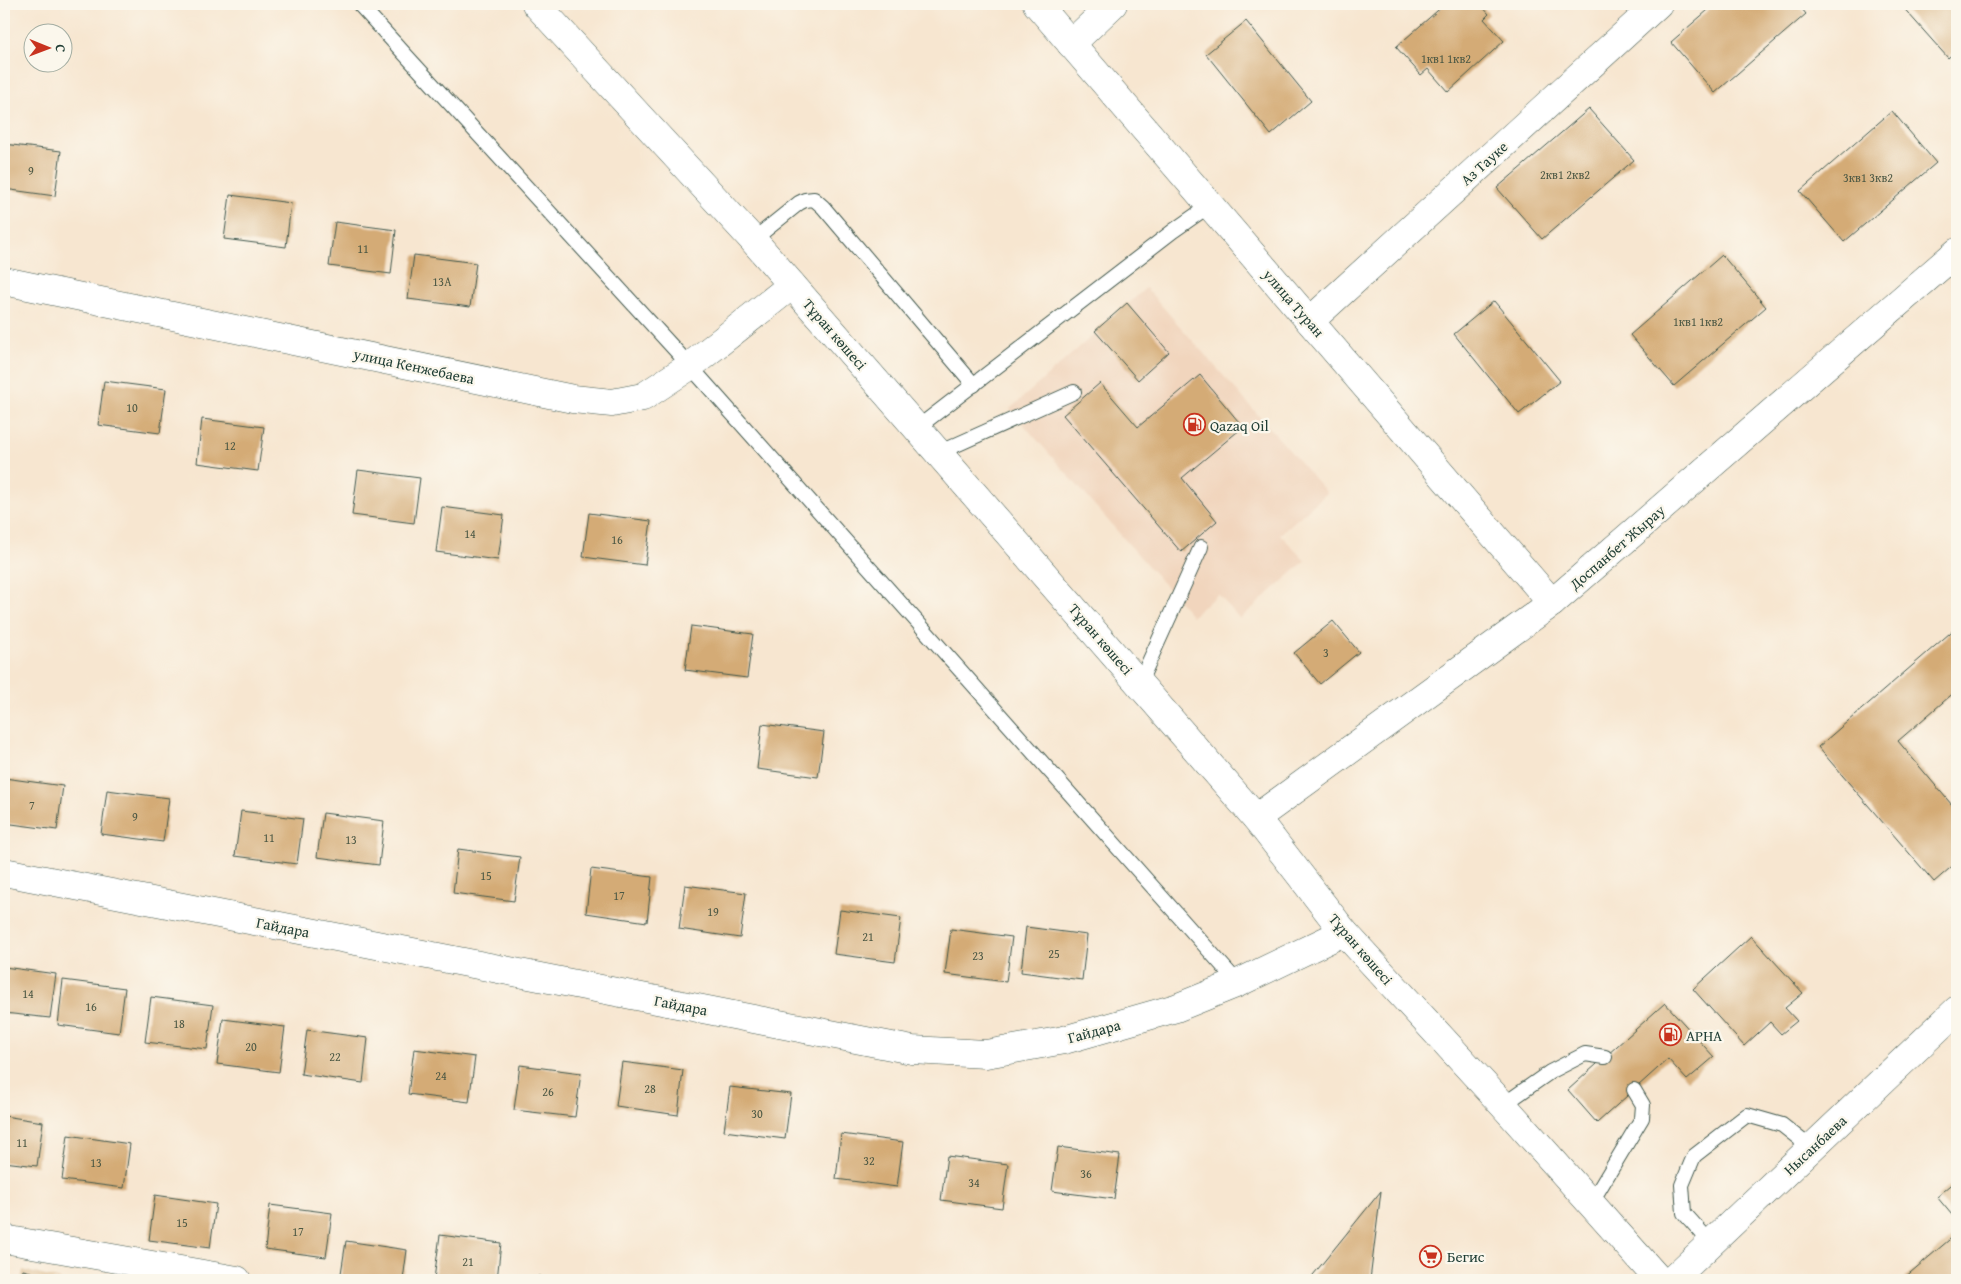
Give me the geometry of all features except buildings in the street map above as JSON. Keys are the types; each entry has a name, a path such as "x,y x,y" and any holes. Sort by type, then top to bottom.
{"street":[{"name":"Тұран көшесі","path":"536,4 753,240 1256,818 1344,932 1503,1104 1659,1280"},
{"name":"улица Туран","path":"1037,4 1552,603"},
{"path":"1071,44 1113,4"},
{"name":"Аз Тауке","path":"1310,322 1658,4"},
{"name":"Доспанбет Жырау","path":"1256,818 1552,603 1957,252"},
{"name":"улица Кенжебаева","path":"4,281 573,399 612,403 643,397 690,366 792,285"},
{"name":"Гайдара","path":"4,872 912,1050 986,1054 1064,1040 1176,1008 1238,983 1344,932"},
{"name":"Нысанбаева","path":"1672,1280 1957,1010"},
{"path":"4,1239 237,1280"}],"lane":[{"path":"358,4 690,366 1238,983"},
{"path":"753,240 798,204 805,200 814,199 823,206 974,385"},
{"path":"917,428 1165,237 1210,205"},
{"path":"938,453 1074,392"},
{"path":"1139,684 1201,547"},
{"path":"1503,1104 1550,1072 1585,1054 1605,1057"},
{"path":"1591,1203 1642,1118 1643,1105 1634,1090"},
{"path":"1711,1243 1684,1213 1682,1185 1694,1156 1747,1115 1782,1125 1811,1148"}],"shaded area":[{"path":"1146,288 1327,493 1280,534 1305,561 1240,619 1218,594 1192,616 1010,409"}],"place":[{"name":"Qazaq Oil","path":"1194,425"},
{"name":"АРНА","path":"1670,1035"},
{"name":"Бегис","path":"1431,1256"}]}
